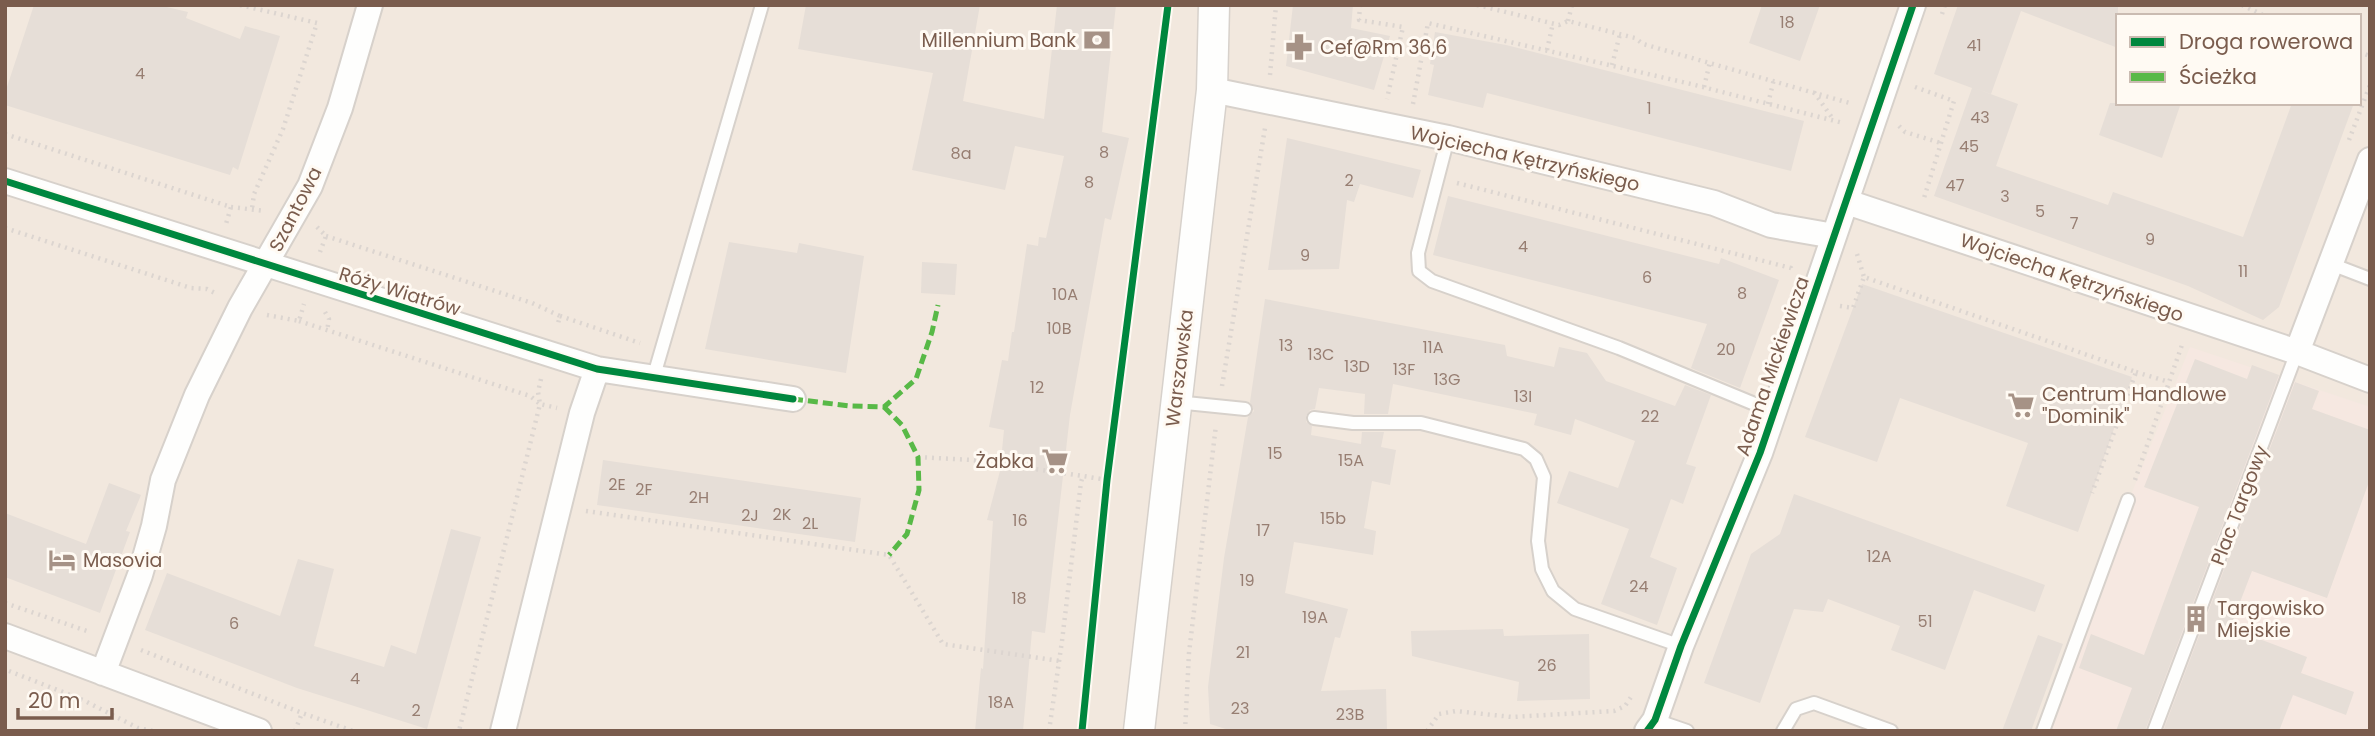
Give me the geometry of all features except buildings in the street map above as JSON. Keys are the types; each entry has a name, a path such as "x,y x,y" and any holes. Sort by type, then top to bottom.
{"street":[{"name":"Szantowa","path":"103,673 140,575 163,480 197,395 240,308 310,186 340,108 370,5"},
{"name":"Warszawska","path":"1139,731 1212,90 1214,5"},
{"name":"Adama Mickiewicza","path":"1651,725 1760,453 1913,5"},
{"name":"Wojciecha Kętrzyńskiego","path":"1212,90 1448,138 1714,203 1770,225 1834,236"},
{"path":"2370,160 2297,352 2370,380"},
{"name":"Róży Wiatrów","path":"5,181 597,369 793,399"},
{"name":"Wojciecha Kętrzyńskiego","path":"1847,202 2297,352"},
{"path":"503,731 582,413 597,369"},
{"path":"5,636 259,731"}],"lane":[{"path":"653,379 762,5"},
{"path":"1448,138 1418,253 1419,271 1432,281 1619,348 1774,412"},
{"path":"2331,264 2370,279"},
{"name":"Plac Targowy","path":"2154,731 2297,352"},
{"path":"1175,401 1245,409"},
{"path":"1314,418 1353,423 1420,423 1524,449 1536,459 1544,477 1538,541 1542,569 1553,591 1575,608 1681,646"},
{"path":"2043,731 2128,500"},
{"path":"1783,731 1796,709 1814,703 1891,731"},
{"path":"1651,725 1688,731"}],"path":[{"path":"240,5 317,23 283,129 254,194 252,209"},
{"path":"1269,100 1276,5"},
{"path":"1360,5 1359,20 1402,27 1384,109"},
{"path":"1477,5 1559,25 1568,21 1620,34 1635,38 1643,44 1774,79 1854,104"},
{"path":"1492,9 1500,5"},
{"path":"1568,21 1572,5"},
{"path":"1941,17 1945,5"},
{"path":"2242,5 2261,14"},
{"path":"1411,116 1428,23 1704,87 1847,124"},
{"path":"1547,50 1553,23"},
{"path":"1612,65 1620,34"},
{"path":"1704,87 1710,62"},
{"path":"1911,97 1919,75"},
{"path":"1768,103 1774,79"},
{"path":"1915,87 1954,101 1922,203"},
{"path":"1813,91 1834,121"},
{"path":"1896,138 1904,117"},
{"path":"1900,126 1905,132 1941,143"},
{"path":"5,134 231,207 207,289"},
{"path":"1440,170 1460,185 1779,264 1791,268 1793,276"},
{"path":"5,228 191,288 217,292 221,302"},
{"path":"1834,305 1853,308 1864,277 1856,248"},
{"path":"1864,277 2169,382"},
{"path":"560,317 640,343"},
{"path":"2128,500 2192,317"},
{"path":"299,321 530,396 540,404 459,731"},
{"path":"2092,494 2136,372"},
{"path":"530,396 538,392"},
{"path":"918,457 972,460 1107,481"},
{"path":"1049,731 1083,476"},
{"path":"578,510 889,555 943,645 1060,661"},
{"path":"5,603 97,635 104,627 135,635 136,648 353,731"},
{"path":"5,669 83,700 138,727 153,731"},
{"path":"1427,731 1439,714 1456,711 1512,717 1614,711 1625,706 1634,693"},
{"path":"295,731 302,713"}],"shaded area":[{"path":"5,5 2370,5 2370,731 5,731"},
{"name":"Targowisko Miejskie","path":"2190,347 2370,407 2370,666 2367,673 2370,675 2370,731 2037,731"}],"marked path":[{"path":"793,399 884,407 916,379 938,305"},
{"path":"884,407 902,425 918,457 919,490 907,534 889,555"}],"cycle path":[{"path":"1082,731 1107,480 1168,5"},
{"path":"1647,731 1655,720 1681,646 1760,453 1913,5"},
{"path":"5,181 597,369 793,399"}],"place":[{"name":"Millennium Bank","path":"1097,40"},
{"name":"Cef@Rm 36,6","path":"1299,47"},
{"name":"Centrum Handlowe \"Dominik\"","path":"2021,405"},
{"name":"Żabka","path":"1055,461"},
{"name":"Masovia","path":"62,560"},
{"name":"Targowisko Miejskie","path":"2196,619"}]}
